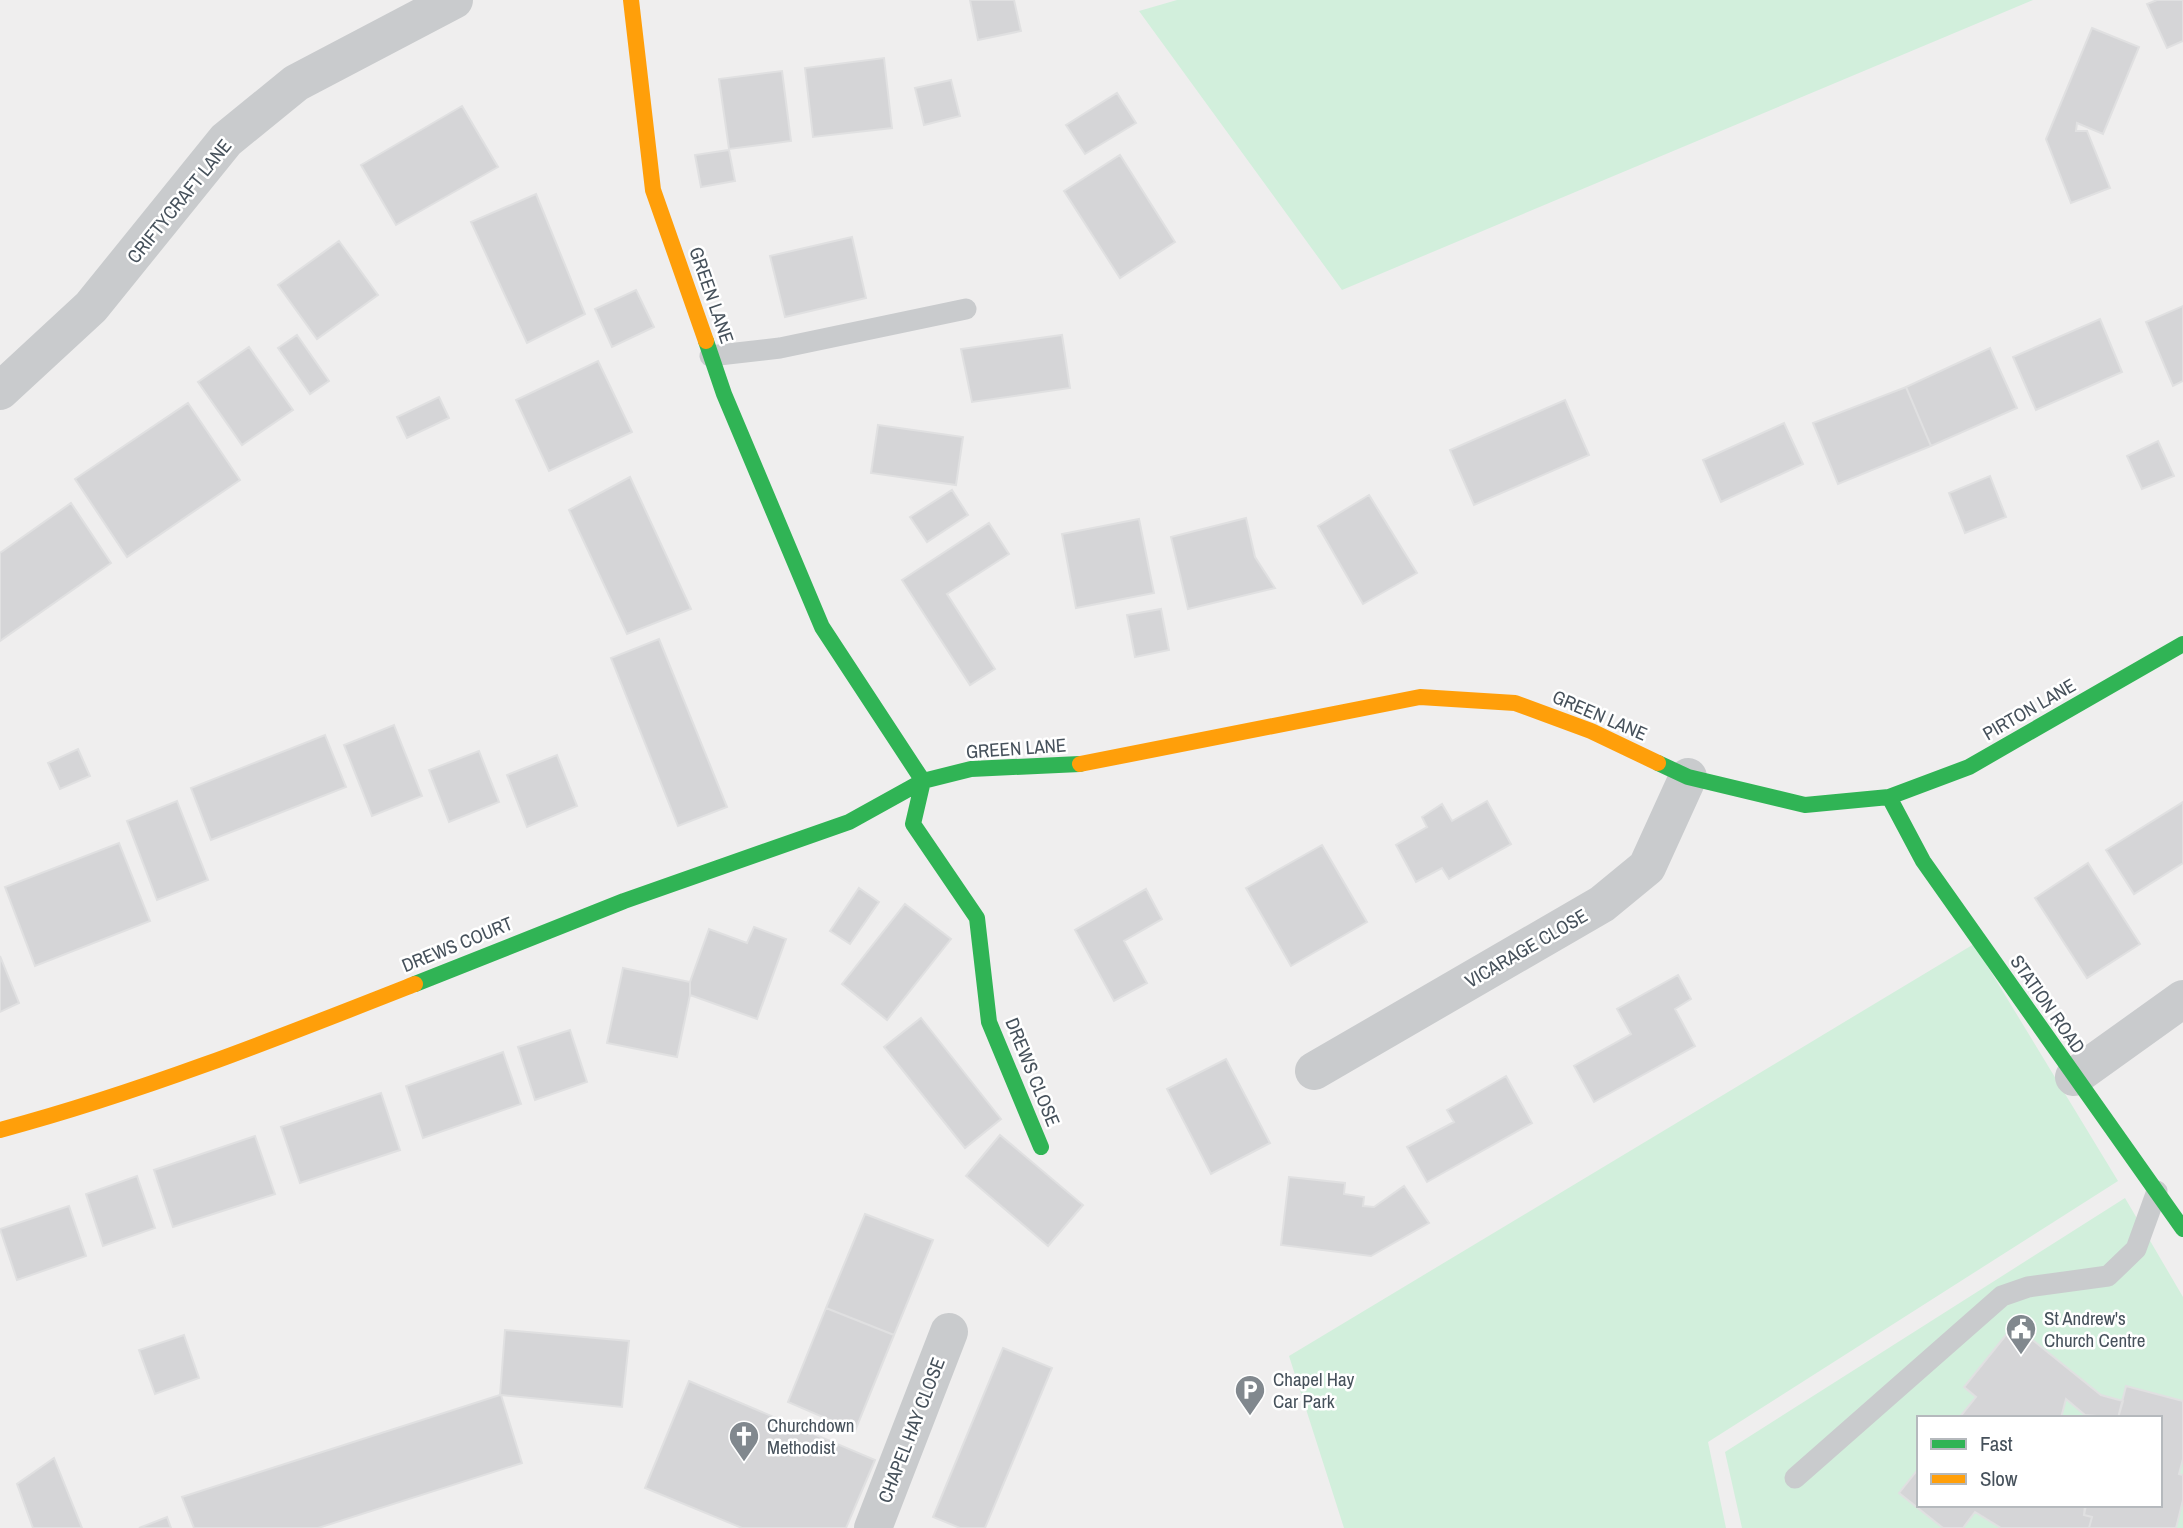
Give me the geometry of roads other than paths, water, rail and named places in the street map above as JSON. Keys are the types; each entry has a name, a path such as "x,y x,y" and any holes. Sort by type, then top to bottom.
{"street":[{"name":"CRIFTYCRAFT LANE","path":"0,391 92,307 226,140 296,83 454,0"},
{"name":"GREEN LANE","path":"631,0 653,190 710,356 822,627 923,781 971,769 1091,764 1420,697 1515,703 1591,731 1688,776 1805,805 1889,797"},
{"name":"PIRTON LANE","path":"1889,797 1969,767 2183,644"},
{"name":"VICARAGE CLOSE","path":"1314,1071 1602,904 1647,867 1688,776"},
{"name":"DREWS COURT","path":"0,1130 82,1108 234,1055 624,901 849,822 923,781"},
{"name":"DREWS CLOSE","path":"923,781 913,824 977,918 989,1022 1041,1147"},
{"name":"STATION ROAD","path":"1889,797 1923,861 2183,1229"},
{"path":"2074,1077 2183,999"},
{"name":"CHAPEL HAY CLOSE","path":"873,1528 949,1332"}],"lane":[{"path":"710,356 780,348 966,309"},
{"path":"1795,1478 2002,1296 2028,1287 2108,1276 2136,1249 2157,1191"}],"place":[{"name":"St Andrew's Church Centre","path":"2021,1356"},
{"name":"Chapel Hay Car Park","path":"1250,1417"},
{"name":"Churchdown Methodist","path":"744,1463"}]}
